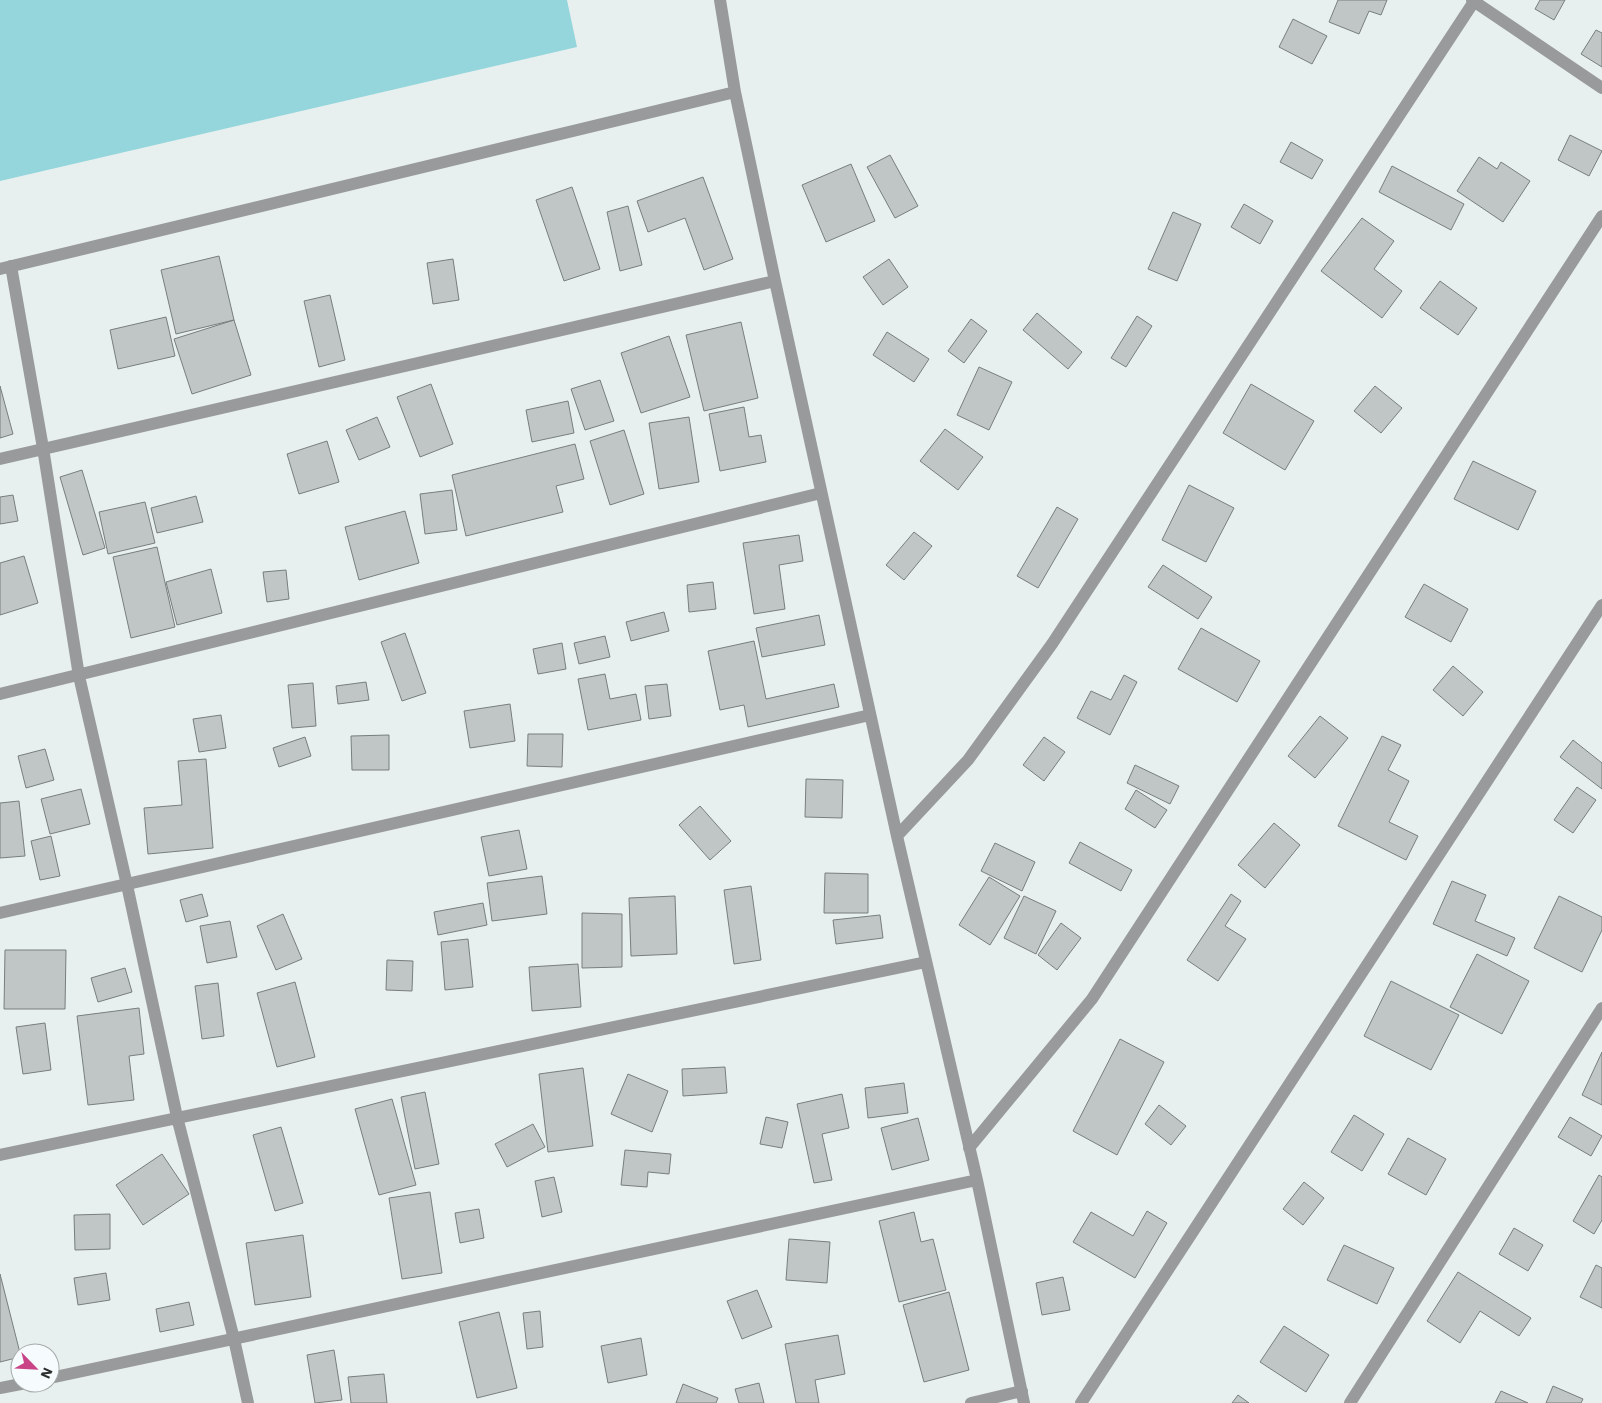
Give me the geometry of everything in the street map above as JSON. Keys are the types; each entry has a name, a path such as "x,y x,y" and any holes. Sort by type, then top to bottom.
{"street":[{"path":"720,0 735,92 775,281 897,836 977,1180 1023,1397 971,1403"},
{"path":"897,836 968,760 1052,644 1473,0 1602,88"},
{"path":"248,1403 234,1339 177,1117 127,884 79,676 43,448 6,268 735,92"},
{"path":"969,1148 1092,999 1602,216"},
{"path":"0,459 775,281"},
{"path":"0,694 821,493"},
{"path":"1081,1403 1602,605"},
{"path":"0,913 870,715"},
{"path":"0,1155 926,962"},
{"path":"1350,1403 1602,1008"},
{"path":"60,1376 977,1180"}],"shaded area":[{"path":"0,0 567,0 577,47 0,181"}],"building":[{"path":"1338,0 1387,0 1381,15 1369,11 1359,34 1329,22"},
{"path":"1540,0 1565,0 1554,20 1535,9"},
{"path":"1293,19 1327,36 1312,64 1279,47"},
{"path":"1596,30 1602,33 1602,67 1581,54"},
{"path":"1570,135 1602,151 1589,176 1558,160"},
{"path":"1291,142 1323,160 1312,179 1280,162"},
{"path":"890,155 918,206 895,218 867,167"},
{"path":"1479,157 1497,169 1501,162 1530,181 1503,222 1457,191"},
{"path":"851,164 875,221 826,242 802,185"},
{"path":"1392,166 1464,204 1451,230 1379,192"},
{"path":"703,177 733,259 704,270 685,218 648,232 637,201"},
{"path":"572,187 600,269 564,281 536,200"},
{"path":"1244,204 1273,221 1260,244 1231,227"},
{"path":"628,206 642,265 620,271 607,212"},
{"path":"1173,212 1201,224 1177,281 1148,269"},
{"path":"1362,218 1394,241 1374,269 1402,291 1382,318 1321,271"},
{"path":"219,256 234,320 176,334 161,270"},
{"path":"453,259 459,300 433,304 427,263"},
{"path":"889,259 908,287 883,305 863,277"},
{"path":"1440,281 1477,308 1458,335 1420,308"},
{"path":"330,295 345,360 319,367 304,301"},
{"path":"1037,313 1082,352 1068,369 1023,330"},
{"path":"1137,316 1152,326 1126,367 1111,358"},
{"path":"166,317 175,356 118,369 110,330"},
{"path":"971,319 987,331 964,363 948,351"},
{"path":"234,320 251,375 192,394 174,339"},
{"path":"741,322 758,398 704,411 686,335"},
{"path":"887,332 929,359 914,382 873,355"},
{"path":"669,336 690,397 641,413 621,353"},
{"path":"979,367 1012,382 989,430 957,415"},
{"path":"600,380 614,421 585,430 571,389"},
{"path":"431,384 453,444 420,457 397,397"},
{"path":"1251,384 1314,421 1285,470 1223,433"},
{"path":"0,386 13,434 0,438"},
{"path":"1375,386 1402,408 1381,433 1354,411"},
{"path":"568,401 574,433 532,442 526,410"},
{"path":"744,407 749,437 761,435 766,462 720,471 709,414"},
{"path":"377,417 390,447 359,460 346,430"},
{"path":"689,417 699,482 659,489 649,423"},
{"path":"945,429 983,457 958,490 920,461"},
{"path":"624,430 644,494 610,505 590,441"},
{"path":"327,441 339,482 299,494 287,454"},
{"path":"575,444 584,479 556,486 563,512 466,536 452,475"},
{"path":"1473,461 1536,491 1518,530 1454,499"},
{"path":"82,470 105,548 83,555 60,477"},
{"path":"1189,485 1234,508 1206,562 1162,540"},
{"path":"452,490 457,530 425,534 420,494"},
{"path":"13,495 18,521 0,524 0,497"},
{"path":"196,496 203,522 157,533 151,508"},
{"path":"145,502 155,543 108,554 99,512"},
{"path":"1057,507 1078,519 1038,588 1017,576"},
{"path":"405,511 419,563 359,580 345,527"},
{"path":"914,532 932,546 904,580 886,565"},
{"path":"799,535 803,561 779,565 785,609 754,614 743,543"},
{"path":"157,547 175,627 131,638 113,557"},
{"path":"24,556 38,603 0,615 0,563"},
{"path":"1163,565 1212,597 1198,619 1148,587"},
{"path":"211,569 222,613 177,625 166,582"},
{"path":"286,570 289,599 267,602 263,572"},
{"path":"713,582 716,609 689,612 687,585"},
{"path":"1424,584 1468,609 1451,642 1405,617"},
{"path":"664,612 669,631 631,641 626,622"},
{"path":"819,615 825,645 762,657 756,628"},
{"path":"1201,628 1260,661 1237,702 1178,669"},
{"path":"405,633 426,693 402,701 381,642"},
{"path":"605,636 610,657 579,664 574,643"},
{"path":"754,641 766,699 834,684 839,707 748,727 744,705 720,710 708,651"},
{"path":"562,643 566,669 538,674 533,649"},
{"path":"1453,666 1483,692 1463,716 1433,690"},
{"path":"605,674 610,699 636,694 641,720 588,730 578,679"},
{"path":"1124,675 1137,682 1110,735 1077,718 1091,691 1111,700"},
{"path":"366,682 369,700 338,704 336,686"},
{"path":"313,683 316,726 292,728 288,685"},
{"path":"667,684 671,716 649,719 645,686"},
{"path":"510,704 515,741 470,748 464,711"},
{"path":"221,715 226,748 199,752 193,719"},
{"path":"1320,716 1348,738 1315,778 1288,756"},
{"path":"528,734 563,734 562,767 527,766"},
{"path":"389,735 389,770 352,770 351,736"},
{"path":"1382,736 1401,745 1388,770 1409,781 1389,822 1418,836 1406,860 1338,826"},
{"path":"305,737 311,756 279,767 273,748"},
{"path":"1044,737 1065,752 1044,781 1023,765"},
{"path":"1573,740 1602,763 1602,789 1560,757"},
{"path":"45,749 54,780 26,788 18,756"},
{"path":"206,759 213,848 148,854 144,808 182,805 178,761"},
{"path":"1135,765 1179,786 1170,804 1127,783"},
{"path":"806,779 843,780 842,818 805,817"},
{"path":"1577,787 1596,800 1573,833 1554,820"},
{"path":"81,789 90,824 50,834 41,799"},
{"path":"1136,790 1167,810 1155,828 1125,809"},
{"path":"19,801 25,856 0,858 0,803"},
{"path":"700,806 731,841 710,860 679,825"},
{"path":"1274,823 1300,845 1265,888 1238,865"},
{"path":"519,830 527,869 489,876 481,837"},
{"path":"51,836 60,876 40,880 31,841"},
{"path":"1080,842 1132,870 1121,891 1069,863"},
{"path":"995,843 1035,862 1022,891 981,871"},
{"path":"825,873 868,874 868,913 824,913"},
{"path":"542,876 547,914 492,921 487,883"},
{"path":"989,877 1020,896 990,945 959,925"},
{"path":"1452,881 1486,895 1475,921 1515,938 1507,956 1433,924"},
{"path":"751,886 761,960 734,964 724,890"},
{"path":"202,894 208,916 186,922 180,900"},
{"path":"1231,894 1241,901 1225,926 1246,939 1218,981 1187,960"},
{"path":"675,896 677,954 631,956 629,898"},
{"path":"1024,896 1056,911 1036,954 1004,938"},
{"path":"1559,896 1602,917 1602,930 1582,972 1534,948"},
{"path":"483,903 487,925 438,935 434,912"},
{"path":"582,913 622,914 622,967 582,968"},
{"path":"283,914 302,959 276,970 257,926"},
{"path":"880,915 883,938 836,944 833,920"},
{"path":"230,921 237,957 207,963 200,926"},
{"path":"1061,923 1081,938 1057,970 1038,955"},
{"path":"468,939 473,987 445,990 441,942"},
{"path":"5,950 66,950 65,1009 4,1009"},
{"path":"1477,954 1529,981 1502,1034 1450,1007"},
{"path":"387,960 413,961 412,991 386,990"},
{"path":"578,964 581,1007 532,1011 529,967"},
{"path":"125,968 132,992 98,1002 91,978"},
{"path":"1391,981 1459,1015 1431,1070 1364,1036"},
{"path":"295,982 315,1057 277,1067 257,993"},
{"path":"218,983 224,1036 202,1039 195,986"},
{"path":"139,1008 144,1054 129,1056 134,1100 88,1105 77,1016"},
{"path":"45,1023 51,1070 23,1074 16,1027"},
{"path":"1120,1039 1164,1062 1117,1155 1073,1131"},
{"path":"1602,1052 1602,1105 1582,1095"},
{"path":"725,1067 727,1093 683,1096 682,1069"},
{"path":"583,1068 593,1146 548,1152 539,1074"},
{"path":"628,1074 668,1091 652,1132 611,1114"},
{"path":"904,1083 908,1113 868,1118 865,1088"},
{"path":"425,1092 439,1164 415,1169 401,1097"},
{"path":"842,1094 849,1128 822,1134 832,1180 814,1183 797,1104"},
{"path":"392,1099 416,1185 379,1195 355,1109"},
{"path":"1159,1105 1186,1126 1171,1145 1145,1124"},
{"path":"1354,1115 1384,1134 1362,1171 1331,1152"},
{"path":"766,1117 788,1122 782,1148 760,1144"},
{"path":"1570,1117 1602,1136 1591,1156 1558,1137"},
{"path":"918,1118 929,1160 892,1170 881,1128"},
{"path":"533,1124 545,1147 507,1167 495,1144"},
{"path":"281,1127 303,1203 275,1211 253,1135"},
{"path":"1408,1138 1446,1159 1426,1195 1388,1174"},
{"path":"625,1150 671,1154 669,1174 648,1172 647,1187 621,1185"},
{"path":"162,1154 189,1194 143,1225 116,1185"},
{"path":"1599,1175 1602,1177 1602,1220 1594,1234 1573,1221"},
{"path":"554,1177 562,1212 542,1217 535,1181"},
{"path":"1304,1182 1324,1198 1303,1225 1283,1209"},
{"path":"430,1192 442,1273 402,1279 389,1198"},
{"path":"479,1209 484,1238 460,1243 455,1213"},
{"path":"1147,1211 1167,1223 1135,1278 1073,1242 1091,1212 1133,1236"},
{"path":"914,1212 921,1242 933,1239 946,1290 899,1302 879,1221"},
{"path":"110,1214 110,1249 75,1250 74,1215"},
{"path":"1514,1228 1543,1245 1528,1271 1499,1254"},
{"path":"303,1235 311,1297 255,1305 246,1243"},
{"path":"789,1239 830,1242 827,1283 786,1280"},
{"path":"1344,1245 1394,1268 1377,1304 1327,1280"},
{"path":"1596,1265 1602,1268 1602,1308 1580,1297"},
{"path":"1458,1272 1531,1318 1519,1336 1480,1311 1460,1343 1427,1321"},
{"path":"106,1273 110,1300 78,1305 74,1278"},
{"path":"0,1274 17,1343 10,1343 10,1360 0,1362"},
{"path":"1063,1277 1070,1310 1042,1315 1036,1283"},
{"path":"757,1290 772,1327 742,1339 727,1301"},
{"path":"949,1292 969,1370 924,1382 903,1305"},
{"path":"189,1302 194,1325 160,1332 156,1309"},
{"path":"540,1311 543,1347 527,1349 523,1313"},
{"path":"499,1312 517,1388 477,1398 459,1322"},
{"path":"1284,1326 1329,1355 1306,1392 1260,1362"},
{"path":"838,1335 845,1374 815,1380 819,1403 796,1403 785,1344"},
{"path":"641,1338 647,1375 608,1383 601,1346"},
{"path":"334,1350 342,1400 315,1403 307,1355"},
{"path":"384,1374 387,1403 351,1403 348,1377"},
{"path":"759,1383 764,1403 739,1403 735,1389"},
{"path":"683,1384 718,1398 716,1403 676,1403"},
{"path":"1553,1386 1583,1399 1581,1403 1546,1403"},
{"path":"1501,1391 1528,1403 1495,1403"},
{"path":"1238,1395 1249,1403 1232,1403"}]}
